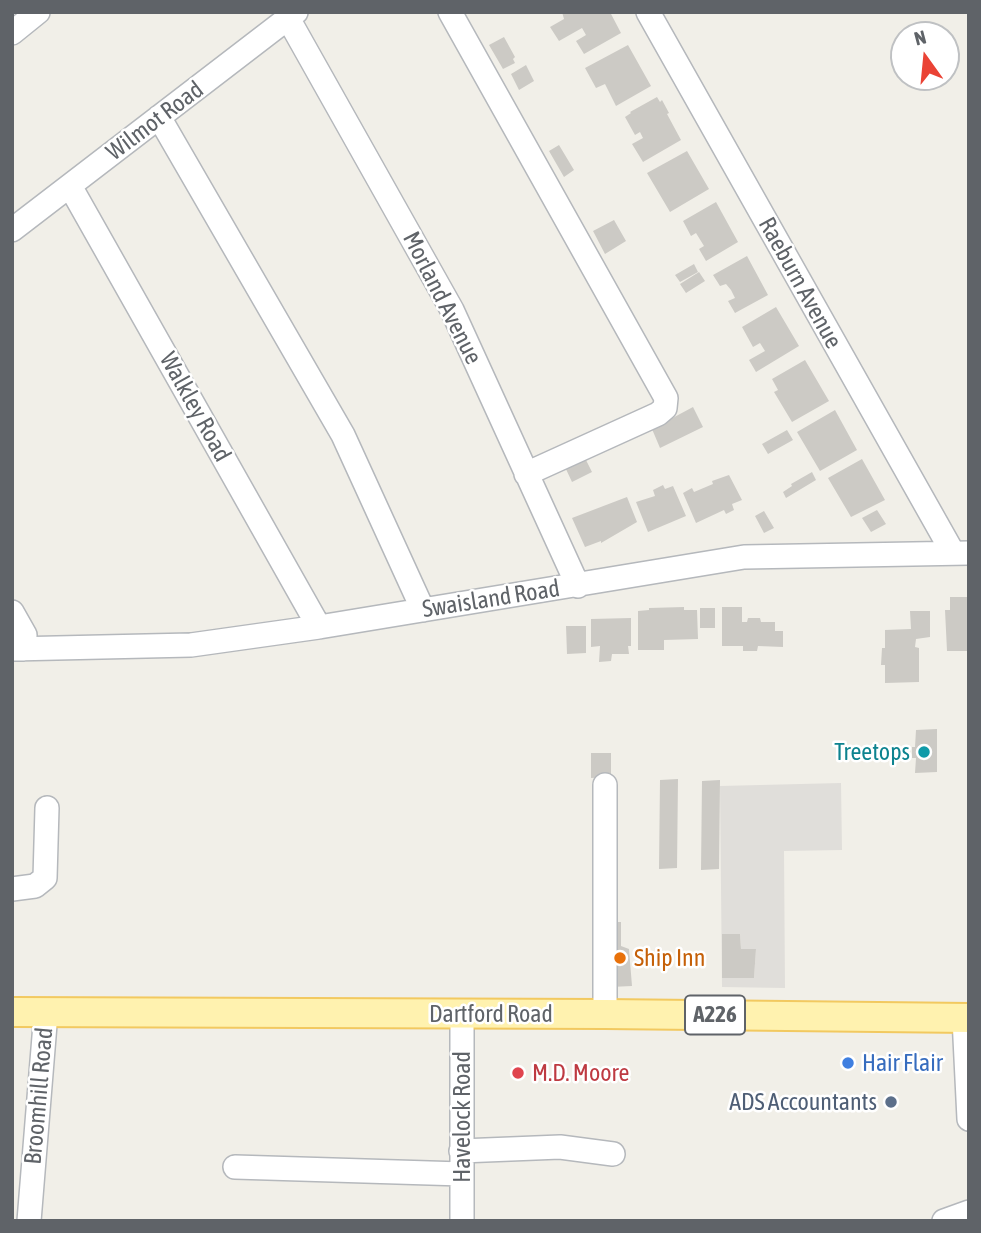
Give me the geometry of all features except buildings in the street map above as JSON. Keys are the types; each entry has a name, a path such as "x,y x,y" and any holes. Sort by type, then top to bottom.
{"main road":[{"name":"Dartford Road","path":"12,1012 966,1018"}],"street":[{"path":"12,33 38,12"},
{"path":"450,12 666,398 664,408 658,414 526,474"},
{"name":"Raeburn Avenue","path":"648,12 961,553"},
{"name":"Morland Avenue","path":"293,16 452,310 578,586"},
{"name":"Wilmot Road","path":"12,230 293,16"},
{"path":"159,117 344,435 422,610"},
{"name":"Walkley Road","path":"70,186 319,627"},
{"name":"Swaisland Road","path":"18,649 191,645 578,586 744,557 961,553"},
{"path":"12,612 25,635 18,649"},
{"path":"605,785 605,1014"},
{"path":"12,889 35,886 45,878 47,808"},
{"name":"Broomhill Road","path":"29,1221 46,1012"},
{"name":"Havelock Road","path":"462,1014 462,1221"},
{"path":"966,1018 969,1119"},
{"path":"235,1167 462,1162 560,1147 613,1154"},
{"path":"944,1221 969,1212"}],"shaded area":[{"path":"841,783 842,850 784,851 785,988 722,987 720,786","holes":["722,934 740,934 741,949 756,949 754,978 722,978"]}],"place":[{"name":"Treetops","path":"924,752"},
{"name":"Ship Inn","path":"620,958"},
{"name":"Hair Flair","path":"848,1063"},
{"name":"M.D. Moore","path":"518,1073"},
{"name":"ADS Accountants","path":"891,1102"}]}
